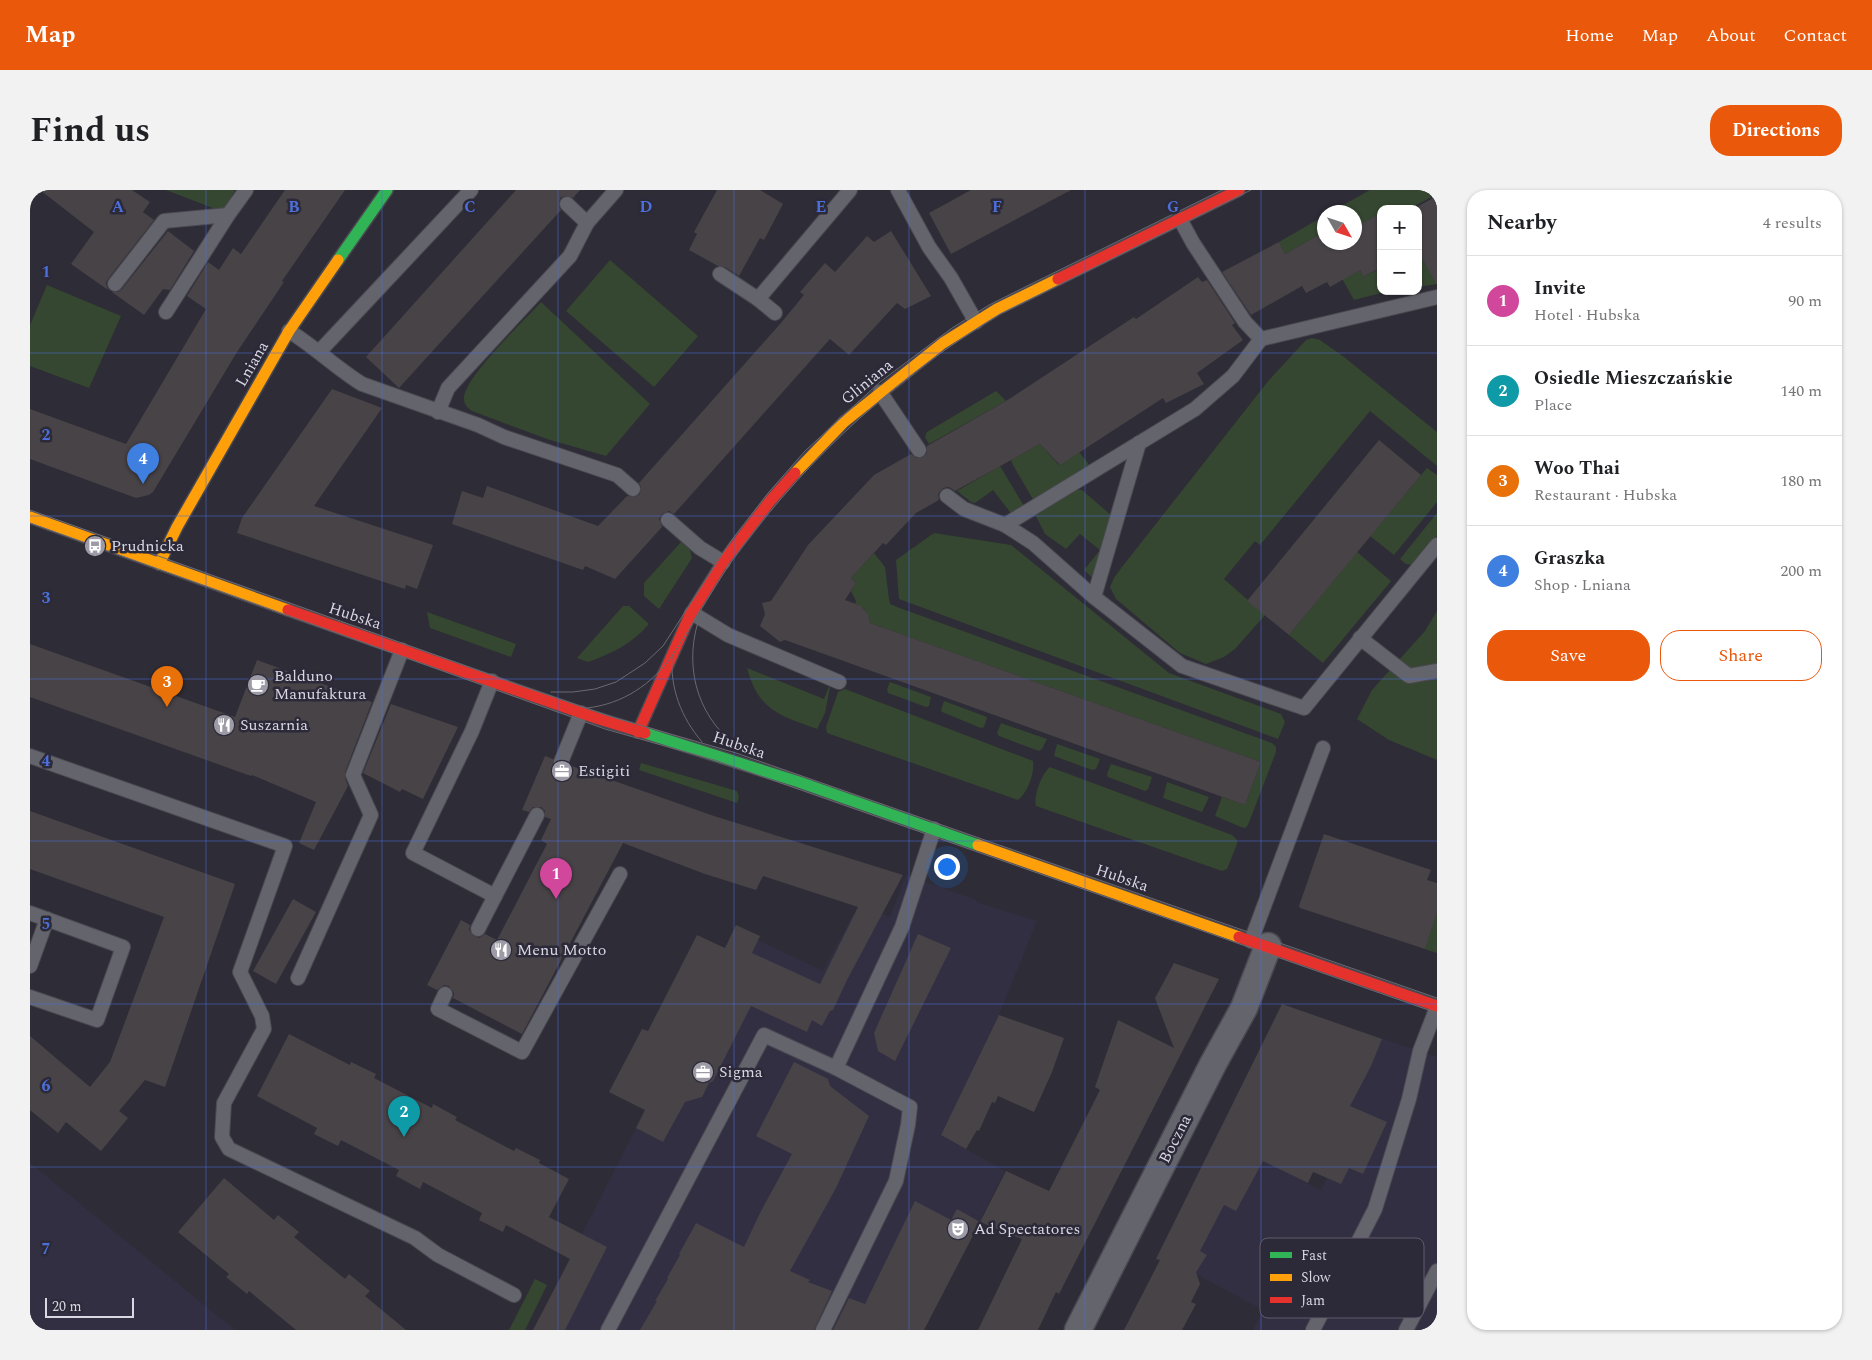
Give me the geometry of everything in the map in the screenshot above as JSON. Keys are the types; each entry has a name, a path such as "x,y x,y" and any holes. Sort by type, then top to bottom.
{"street":[{"name":"Lniana","path":"159,564 177,527 289,331 387,190"},
{"name":"Gliniana","path":"638,732 692,613 723,562 770,501 806,460 844,422 943,343 997,309 1239,190"},
{"name":"Hubska","path":"30,517 343,630 581,713 638,732 703,750 934,829 1437,1006"},
{"name":"Boczna","path":"1078,1330 1213,1064 1248,1000 1260,944"}],"lane":[{"path":"166,312 246,190"},
{"path":"319,352 471,190"},
{"path":"438,412 448,388 570,256 587,223 616,190"},
{"path":"758,299 850,190"},
{"path":"898,190 929,247 951,278 976,322"},
{"path":"567,204 587,223"},
{"path":"115,284 164,220 228,215"},
{"path":"1180,219 1193,243 1245,322 1261,340"},
{"path":"720,274 776,313"},
{"path":"1005,525 1195,409 1234,376 1261,340 1437,297"},
{"path":"289,331 362,384 478,425 504,437 616,475 633,489"},
{"path":"880,392 919,450"},
{"path":"1094,597 1139,443"},
{"path":"947,496 964,509 1005,525 1032,543 1094,597 1182,666 1304,708 1437,545"},
{"path":"668,520 700,548 723,562"},
{"path":"692,613 728,635 839,682"},
{"path":"1360,638 1409,676 1437,671"},
{"path":"298,978 371,815 353,775 402,650"},
{"path":"492,681 472,731 413,853 495,896"},
{"path":"561,762 581,713"},
{"path":"1260,944 1323,748"},
{"path":"30,756 285,846 240,972 262,1016 264,1029 224,1103 222,1137 229,1149 414,1238 438,1255 514,1294"},
{"path":"478,929 537,815"},
{"path":"836,1068 902,927 934,829"},
{"path":"445,994 438,1009 522,1052 620,874"},
{"path":"30,913 123,947 97,1020 30,997"},
{"path":"30,966 47,919"},
{"path":"1360,1238 1375,1208 1409,1099 1420,1051 1437,1006"},
{"path":"608,1330 764,1035 836,1068 910,1106 908,1125 896,1181 824,1330"},
{"path":"1424,1296 1437,1271"},
{"path":"1312,1330 1318,1318"},
{"path":"1406,1330 1412,1318"}],"shaded area":[{"path":"906,875 977,900 976,902 1037,921 999,1015 941,1135 1005,1171 924,1330 533,1330 737,930 823,971 854,913 882,914 890,917"},
{"path":"1285,1006 1437,1057 1437,1330 1253,1330 1260,1316 1260,1318 1424,1318 1424,1238 1260,1238 1260,1308 1196,1274 1156,1258 1215,1139","holes":["1276,1167 1309,1170 1327,1178 1321,1190"]},
{"path":"30,1163 235,1330 30,1330"}],"green space":[{"path":"166,190 235,190 223,212"},
{"path":"1370,190 1437,190 1437,194 1416,205 1377,205 1377,215 1362,224 1362,205 1343,205"},
{"path":"1317,220 1317,236 1285,254 1279,242"},
{"path":"1422,258 1437,284 1422,286"},
{"path":"610,260 698,336 654,387 566,311"},
{"path":"1358,266 1363,277 1377,270 1377,294 1354,300 1340,275"},
{"path":"47,285 121,316 89,388 30,366 30,325"},
{"path":"541,302 650,404 606,456 547,439 472,411 465,403 466,390 473,378 496,349"},
{"path":"1312,338 1320,340 1344,357 1437,432 1437,466 1370,411 1260,545 1255,541 1224,579 1265,615 1235,649 1224,657 1206,664 1180,653 1116,599 1110,587 1122,567 1269,380 1306,340"},
{"path":"996,391 1006,401 929,444 925,437 927,432"},
{"path":"1040,444 1059,465 1079,452 1091,467 1034,501 1011,460"},
{"path":"1000,466 1024,506 1013,514 993,490 975,503 957,491"},
{"path":"1427,468 1437,475 1437,502 1394,555 1370,536"},
{"path":"1073,489 1082,490 1112,516 1094,579 1084,570 1100,550 1080,534 1066,549 1045,534 1036,516 1036,513"},
{"path":"1437,513 1437,536 1414,565 1406,564 1400,559"},
{"path":"934,533 1011,545 1169,673 1281,714 1285,722 1278,739 899,599 896,560"},
{"path":"681,542 690,550 692,558 659,609 644,596 644,583"},
{"path":"1357,552 1391,581 1323,663 1289,635"},
{"path":"874,553 885,567 890,604 1272,743 1276,747 1276,752 1248,825 1245,828 1241,827 1215,816 1222,797 1245,805 1261,762 870,623 866,611 855,604 856,601 851,591 856,583 851,578"},
{"path":"623,606 629,606 649,624 629,642 605,655 588,662 577,658"},
{"path":"1437,611 1437,760 1389,740 1357,719 1372,690 1425,631"},
{"path":"427,612 516,644 511,657 430,628"},
{"path":"747,668 824,699 831,682 825,713 817,729 792,720 772,709 757,693"},
{"path":"890,682 931,697 929,706 926,707 888,693 887,689"},
{"path":"845,689 1033,761 1033,771 1028,787 1018,800 827,733 826,727 838,692"},
{"path":"944,701 987,717 984,727 981,728 942,712"},
{"path":"1001,723 1047,739 1039,751 999,736 997,733"},
{"path":"1057,744 1100,759 1096,769 1092,770 1054,756"},
{"path":"641,763 737,791 739,797 737,803 639,770"},
{"path":"1111,764 1152,777 1148,789 1145,791 1108,777 1107,774"},
{"path":"1050,767 1232,835 1237,840 1237,844 1227,869 1222,871 1036,806 1035,802 1039,785"},
{"path":"1167,782 1209,797 1202,812 1163,798"},
{"path":"1437,912 1437,953 1425,949"},
{"path":"535,1279 547,1285 525,1330 509,1330"}],"building":[{"path":"40,190 132,190 150,202 143,212 154,220 108,279 106,283 108,290 71,264 94,232"},
{"path":"285,190 345,190 282,281 284,282 237,352 153,492 136,498 30,459 30,409 126,444 206,309 187,296 208,262 219,270 233,248 241,254"},
{"path":"516,190 580,190 573,198 565,196 560,198 559,206 561,210 399,388 366,357"},
{"path":"717,190 760,190 783,204 764,240 760,238 739,276 725,267 718,266 689,250 697,234 694,232"},
{"path":"971,190 1071,190 951,254 929,213"},
{"path":"1437,196 1437,285 1422,258 1422,205 1420,205"},
{"path":"1377,215 1377,269 1363,277 1360,270 1330,287 1327,282 1306,293 1302,286 1251,315 1222,272 1279,242 1285,254 1317,236 1317,250 1362,250 1362,224"},
{"path":"168,231 194,251 170,290 163,289 144,315 112,292 118,292 122,289"},
{"path":"891,231 931,296 905,309 897,303 849,355 830,339 674,514 669,511 662,514 659,519 662,527 615,579 585,566 583,570 452,524 462,491 483,498 487,486 598,526 627,496 635,497 640,494 641,487 639,483 780,324 804,295 800,292 825,263 835,272 867,236 874,242"},
{"path":"1198,277 1202,282 1207,280 1235,323 1232,325 1243,340 1197,373 1204,384 1166,403 1163,398 1060,465 1040,444 955,491 949,487 943,488 938,494 939,500 916,513 886,545 883,543 851,578 856,583 845,600 861,606 868,614 870,623 1261,762 1245,805 785,640 780,642 760,626 765,614 762,603 771,601 808,545 874,475 911,454 916,458 923,457 927,453 927,446 1006,401 1134,317 1136,319"},
{"path":"332,389 382,408 314,506 433,545 417,589 406,585 405,589 237,533 242,518"},
{"path":"1379,440 1421,475 1289,635 1247,601"},
{"path":"30,644 235,717 257,660 372,702 345,772 348,786 314,850 299,843 316,802 252,775 30,697"},
{"path":"391,704 458,727 423,799 402,789 400,792 363,773"},
{"path":"545,756 553,759 554,767 558,770 566,769 569,765 714,816 903,875 833,1010 830,1011 822,1026 812,1020 807,1032 751,1006 713,1081 709,1083 702,1097 685,1102 663,1142 636,1128 645,1110 609,1092 642,1029 648,1031 697,935 725,948 736,925 760,936 752,953 820,984 858,907 763,876 756,890 705,874 623,843 522,1034 453,998 454,993 449,986 444,985 437,990 427,985 461,920 470,925 469,930 474,936 479,938 485,934 497,940 547,844 541,840 551,819 545,817 545,811 541,807 533,807 529,812 522,810"},
{"path":"30,811 235,884 165,1087 145,1080 119,1111 128,1118 101,1151 66,1122 58,1133 30,1110 30,1036 90,1087 110,1062 164,917 30,869"},
{"path":"1324,834 1431,870 1427,880 1437,883 1437,913 1425,949 1300,908 1299,906"},
{"path":"293,899 316,912 276,984 253,971"},
{"path":"918,934 951,948 895,1061 878,1051 874,1033"},
{"path":"1174,963 1219,979 1059,1294 1056,1292 1038,1330 978,1330 1022,1239 980,1222 1006,1171 1049,1191 1100,1090 1095,1087 1118,1020 1174,1048 1155,998"},
{"path":"1282,1004 1382,1039 1371,1066 1350,1106 1387,1122 1363,1174 1349,1168 1341,1184 1313,1172 1308,1183 1263,1161 1236,1211 1224,1205 1200,1251 1207,1255 1196,1272 1200,1284 1191,1302 1196,1304 1182,1330 1124,1330 1160,1260 1156,1259"},
{"path":"999,1015 1064,1038 1052,1072 1034,1112 998,1096 995,1103 992,1102 979,1131 977,1130 966,1149 941,1135"},
{"path":"289,1034 350,1065 351,1062 376,1074 374,1078 432,1108 433,1104 457,1117 455,1120 514,1151 516,1148 540,1160 539,1163 569,1179 549,1217 607,1247 565,1330 533,1330 570,1259 506,1225 503,1232 479,1220 482,1213 423,1182 420,1189 396,1176 399,1170 341,1140 338,1146 314,1134 317,1128 257,1096"},
{"path":"794,1062 828,1079 830,1086 869,1116 836,1188 790,1271 810,1280 808,1282 832,1291 814,1330 640,1330 657,1301 655,1301 696,1223 744,1247 792,1154 756,1136"},
{"path":"224,1178 274,1220 278,1215 299,1232 294,1237 345,1279 349,1274 370,1291 365,1296 406,1330 296,1330 249,1291 247,1294 226,1277 229,1274 178,1232"},
{"path":"915,1201 951,1220 957,1209 980,1222 924,1330 833,1330 849,1298 865,1304"}],"tram line":[{"path":"551,692 595,689 616,682 645,663 663,646 731,541 769,492 805,451 880,382 952,328 989,305 1222,190"},
{"path":"587,708 613,702 636,691 664,666 733,560 769,513 828,448 860,418 927,363 1000,314 1251,190"},
{"path":"30,510 519,685 612,717 736,753 1437,998"},
{"path":"30,523 605,729 718,761 1437,1013"},
{"path":"698,622 693,659 694,677 699,694 706,711 716,726 743,751"},
{"path":"672,655 673,679 678,702 688,723 702,742"}],"traffic: fast":[{"path":"338,260 387,190"},
{"path":"645,733 799,782 978,845"}],"traffic: slow":[{"path":"159,564 177,527 289,331 338,260"},
{"path":"795,473 844,422 943,343 997,309 1058,279"},
{"path":"30,517 288,610"},
{"path":"978,845 1239,937"}],"traffic: jam":[{"path":"1058,279 1239,190"},
{"path":"638,732 690,615 723,562 770,501 795,473"},
{"path":"288,610 596,718 645,733"},
{"path":"1239,937 1437,1006"}],"place":[{"name":"Graszka","path":"143,484"},
{"name":"Prudnicka","path":"95,546"},
{"name":"Balduno Manufaktura","path":"258,685"},
{"name":"Woo Thai","path":"167,707"},
{"name":"Suszarnia","path":"224,725"},
{"name":"Estigiti","path":"562,771"},
{"name":"Invite","path":"556,899"},
{"name":"Menu Motto","path":"501,950"},
{"name":"Sigma","path":"703,1072"},
{"name":"Osiedle Mieszczańskie","path":"404,1137"},
{"name":"Ad Spectatores","path":"958,1229"}]}
